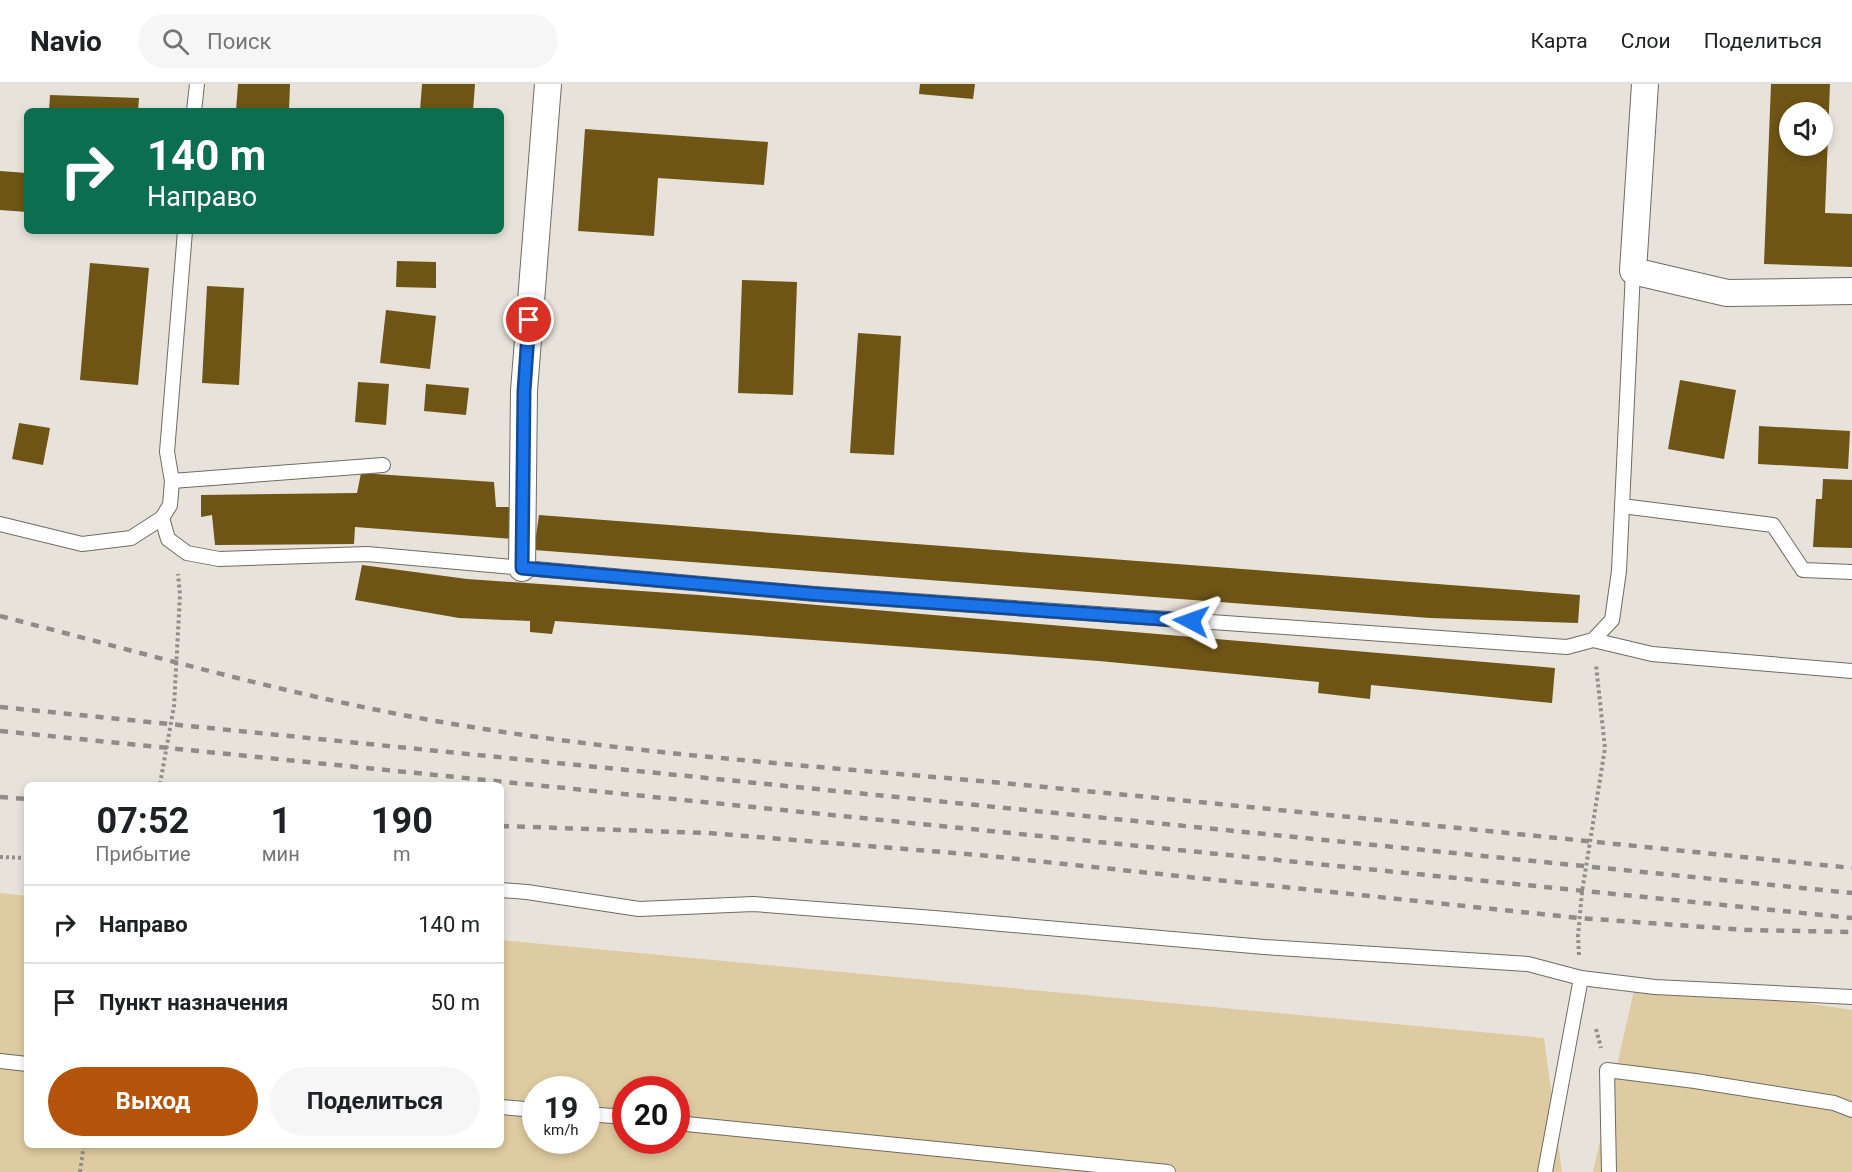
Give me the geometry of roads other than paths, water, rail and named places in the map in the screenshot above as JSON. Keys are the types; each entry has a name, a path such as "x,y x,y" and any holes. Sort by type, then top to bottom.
{"street":[{"path":"522,568 524,391 548,84"},
{"path":"1645,84 1633,271 1727,293 1852,291"}],"lane":[{"path":"194,108 197,84"},
{"path":"0,524 82,544 131,538 162,518 170,505 172,480 167,452 185,234"},
{"path":"1593,640 1612,620 1619,571 1633,271"},
{"path":"172,480 383,465"},
{"path":"1622,506 1773,525 1803,570 1852,572"},
{"path":"162,518 168,539 187,553 219,559 367,554 815,594 1567,647 1593,640 1652,654 1852,671"},
{"path":"504,890 527,891 639,909 753,904 1264,947 1528,964 1581,978 1654,987 1852,997"},
{"path":"1545,1172 1581,978"},
{"path":"0,1061 24,1064"},
{"path":"1609,1172 1607,1071 1695,1081 1822,1101 1852,1110"},
{"path":"504,1107 522,1109"},
{"path":"690,1123 1168,1172"}],"railway":[{"path":"0,616 214,672 375,710 569,741 639,750 1099,792 1852,868"},
{"path":"0,707 1852,893"},
{"path":"0,731 1852,918"},
{"path":"0,797 24,799"},
{"path":"504,826 708,833 979,855 1579,918 1747,930 1852,932"}]}
